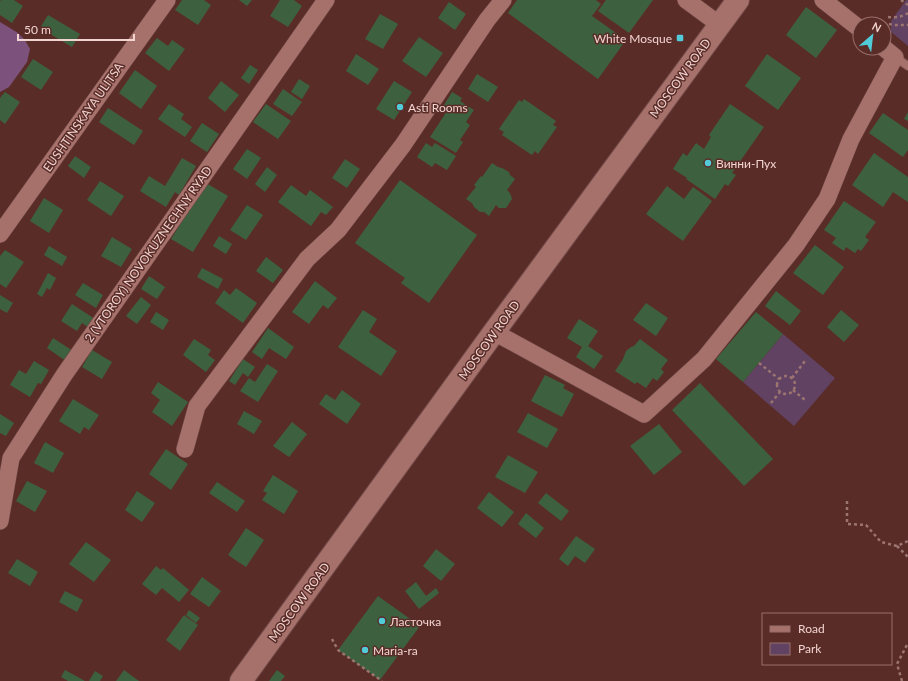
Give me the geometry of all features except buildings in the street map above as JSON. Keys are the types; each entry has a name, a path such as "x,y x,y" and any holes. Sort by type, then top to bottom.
{"main road":[{"name":"MOSCOW ROAD","path":"241,681 494,332 738,0"}],"street":[{"name":"EUSHTINSKAYA ULITSA","path":"0,234 167,0"},
{"name":"2 (VTOROY) NOVOKUZNECHNY RYAD","path":"0,521 11,458 64,375 326,0"},
{"path":"186,448 197,406 307,259 338,230 398,151 487,20 503,0"},
{"path":"686,0 720,25"},
{"path":"823,0 852,23"},
{"path":"494,332 644,414 704,359 796,245 827,199 850,139 896,57"}],"path":[{"path":"901,0 908,5"},
{"path":"892,18 904,16 908,13"},
{"path":"892,25 908,25"},
{"path":"792,378 805,361"},
{"path":"759,363 779,379"},
{"path":"784,376 789,376 792,378 795,383 793,390 786,394 780,392 777,387 777,382 779,379 784,376"},
{"path":"793,390 805,400"},
{"path":"771,402 780,392"},
{"path":"847,501 846,524 866,525 881,542 898,546 908,557"},
{"path":"898,546 908,541"},
{"path":"332,639 338,650 382,681"},
{"path":"902,681 898,664 908,643"}],"green space":[{"path":"906,0 908,0 908,46 892,33 892,20"},
{"path":"783,334 835,378 794,426 743,382"}],"shaded area":[{"path":"0,22 18,33 25,40 30,49 27,62 9,87 0,92"}],"place":[{"name":"White Mosque","path":"680,38"},
{"name":"Asti Rooms","path":"400,107"},
{"name":"Винни-Пух","path":"708,163"},
{"name":"Ласточка","path":"382,621"},
{"name":"Maria-ra","path":"365,650"}]}
